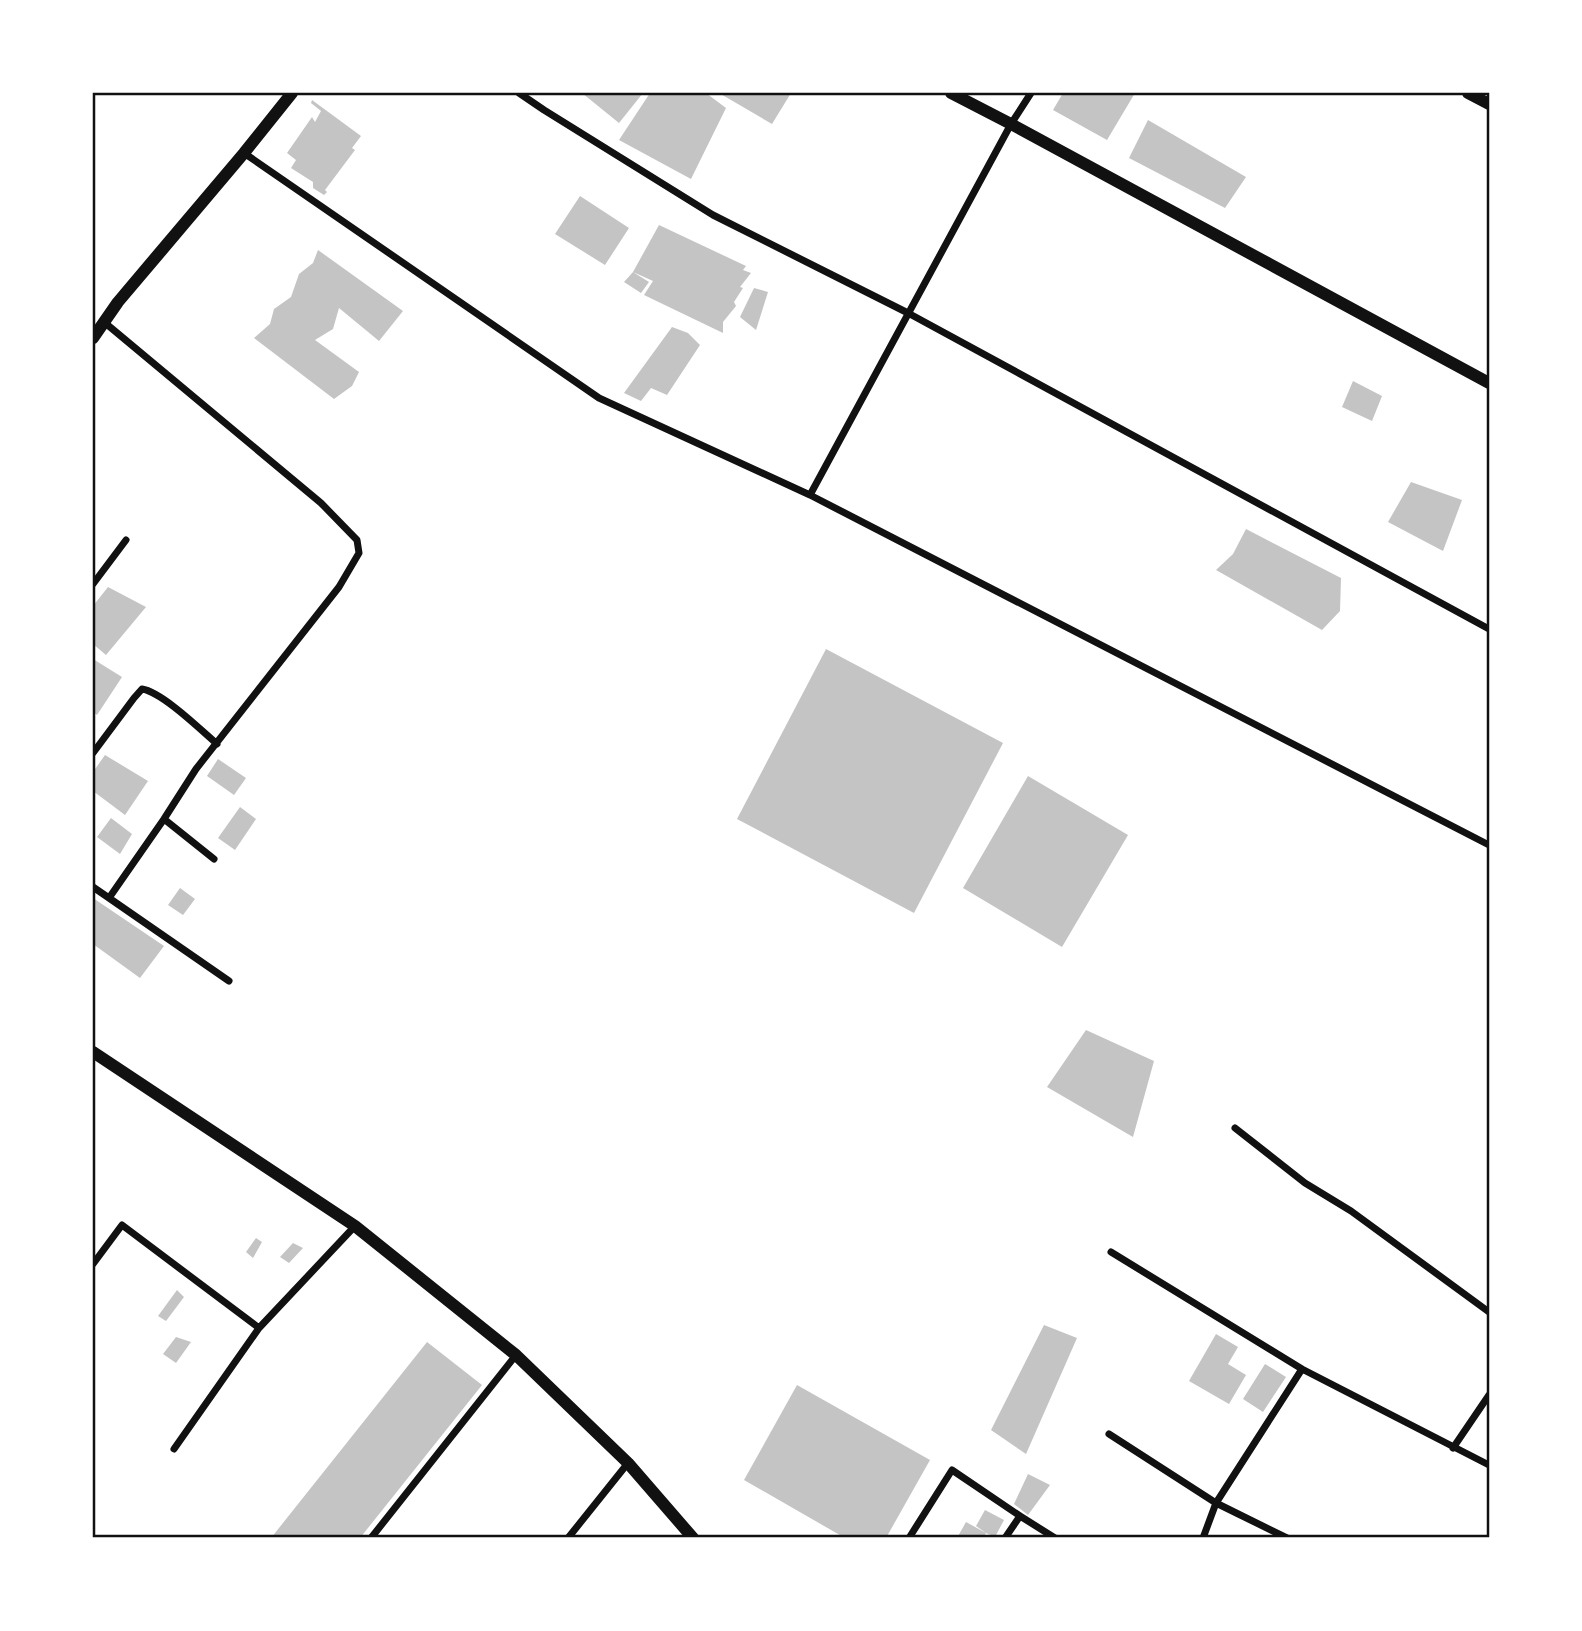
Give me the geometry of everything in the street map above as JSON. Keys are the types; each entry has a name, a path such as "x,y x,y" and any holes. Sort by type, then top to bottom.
{"street":[{"path":"93,338 118,302 292,93"},
{"path":"519,93 713,215 908,313 1489,629"},
{"path":"951,93 1489,383"},
{"path":"810,495 1031,93"},
{"path":"1468,93 1489,104"},
{"path":"244,153 599,398 810,495 1489,845"},
{"path":"104,322 321,503 357,540 359,553 339,586 196,769 109,898"},
{"path":"93,584 127,540"},
{"path":"93,753 142,689 160,698 217,744"},
{"path":"164,819 214,859"},
{"path":"93,887 229,981"},
{"path":"93,1052 355,1226 516,1354 628,1463 693,1538"},
{"path":"1235,1128 1305,1183 1351,1211 1489,1312"},
{"path":"93,1264 122,1225 258,1328"},
{"path":"174,1449 258,1328 355,1226"},
{"path":"1111,1252 1302,1369 1489,1465"},
{"path":"370,1538 516,1354"},
{"path":"1203,1538 1216,1503 1302,1369"},
{"path":"1453,1448 1489,1395"},
{"path":"1110,1434 1216,1503 1287,1538"},
{"path":"568,1538 628,1463"},
{"path":"909,1538 952,1470 1055,1538"},
{"path":"1005,1538 1020,1516"}],"building":[{"path":"582,93 643,93 619,123"},
{"path":"650,93 706,93 726,108 691,179 619,140"},
{"path":"719,93 791,93 772,124"},
{"path":"1063,93 1135,93 1107,140 1053,110"},
{"path":"312,100 361,136 352,148 355,150 324,195 313,188 313,182 291,168 296,160 287,153 312,117 315,122 321,111 311,103"},
{"path":"1148,120 1246,177 1225,208 1129,158"},
{"path":"580,196 629,228 605,265 555,234"},
{"path":"659,225 746,266 743,270 751,273 740,287 743,288 734,302 736,306 723,322 723,333 644,295 653,281 633,272"},
{"path":"318,250 403,311 379,341 339,308 333,329 315,340 359,372 352,386 334,399 254,338 270,324 274,309 291,297 299,274 313,263"},
{"path":"633,272 649,282 641,293 624,282"},
{"path":"754,288 768,292 756,330 740,317"},
{"path":"672,327 688,333 700,345 667,395 651,388 641,401 624,393"},
{"path":"1353,381 1382,396 1372,421 1342,407"},
{"path":"1411,482 1462,500 1443,551 1388,522"},
{"path":"1246,529 1341,578 1340,611 1322,630 1216,570 1233,554"},
{"path":"108,587 146,607 106,655 93,644 93,606"},
{"path":"826,649 1003,743 914,913 737,819"},
{"path":"93,659 122,677 97,715 93,712"},
{"path":"105,755 148,781 125,815 93,791 93,772"},
{"path":"218,759 246,778 234,795 207,776"},
{"path":"1028,776 1128,835 1062,947 963,888"},
{"path":"240,807 256,819 235,850 218,838"},
{"path":"111,818 132,834 120,854 97,837"},
{"path":"180,888 195,899 183,915 168,905"},
{"path":"93,898 164,946 140,978 93,944"},
{"path":"1086,1030 1154,1061 1133,1137 1047,1087"},
{"path":"256,1238 262,1242 253,1258 246,1252"},
{"path":"293,1243 303,1248 289,1263 280,1257"},
{"path":"177,1290 184,1297 166,1321 158,1316"},
{"path":"1044,1325 1077,1338 1026,1454 991,1430"},
{"path":"1216,1334 1238,1347 1228,1364 1246,1375 1229,1404 1189,1381"},
{"path":"176,1337 191,1342 176,1363 163,1354"},
{"path":"427,1342 482,1385 360,1538 271,1538"},
{"path":"1265,1364 1286,1377 1263,1412 1243,1399"},
{"path":"797,1385 930,1460 886,1538 845,1538 744,1480"},
{"path":"1028,1474 1050,1485 1028,1515 1014,1504"},
{"path":"985,1510 1004,1520 995,1537 976,1526"},
{"path":"966,1522 986,1533 983,1538 957,1538"}]}
